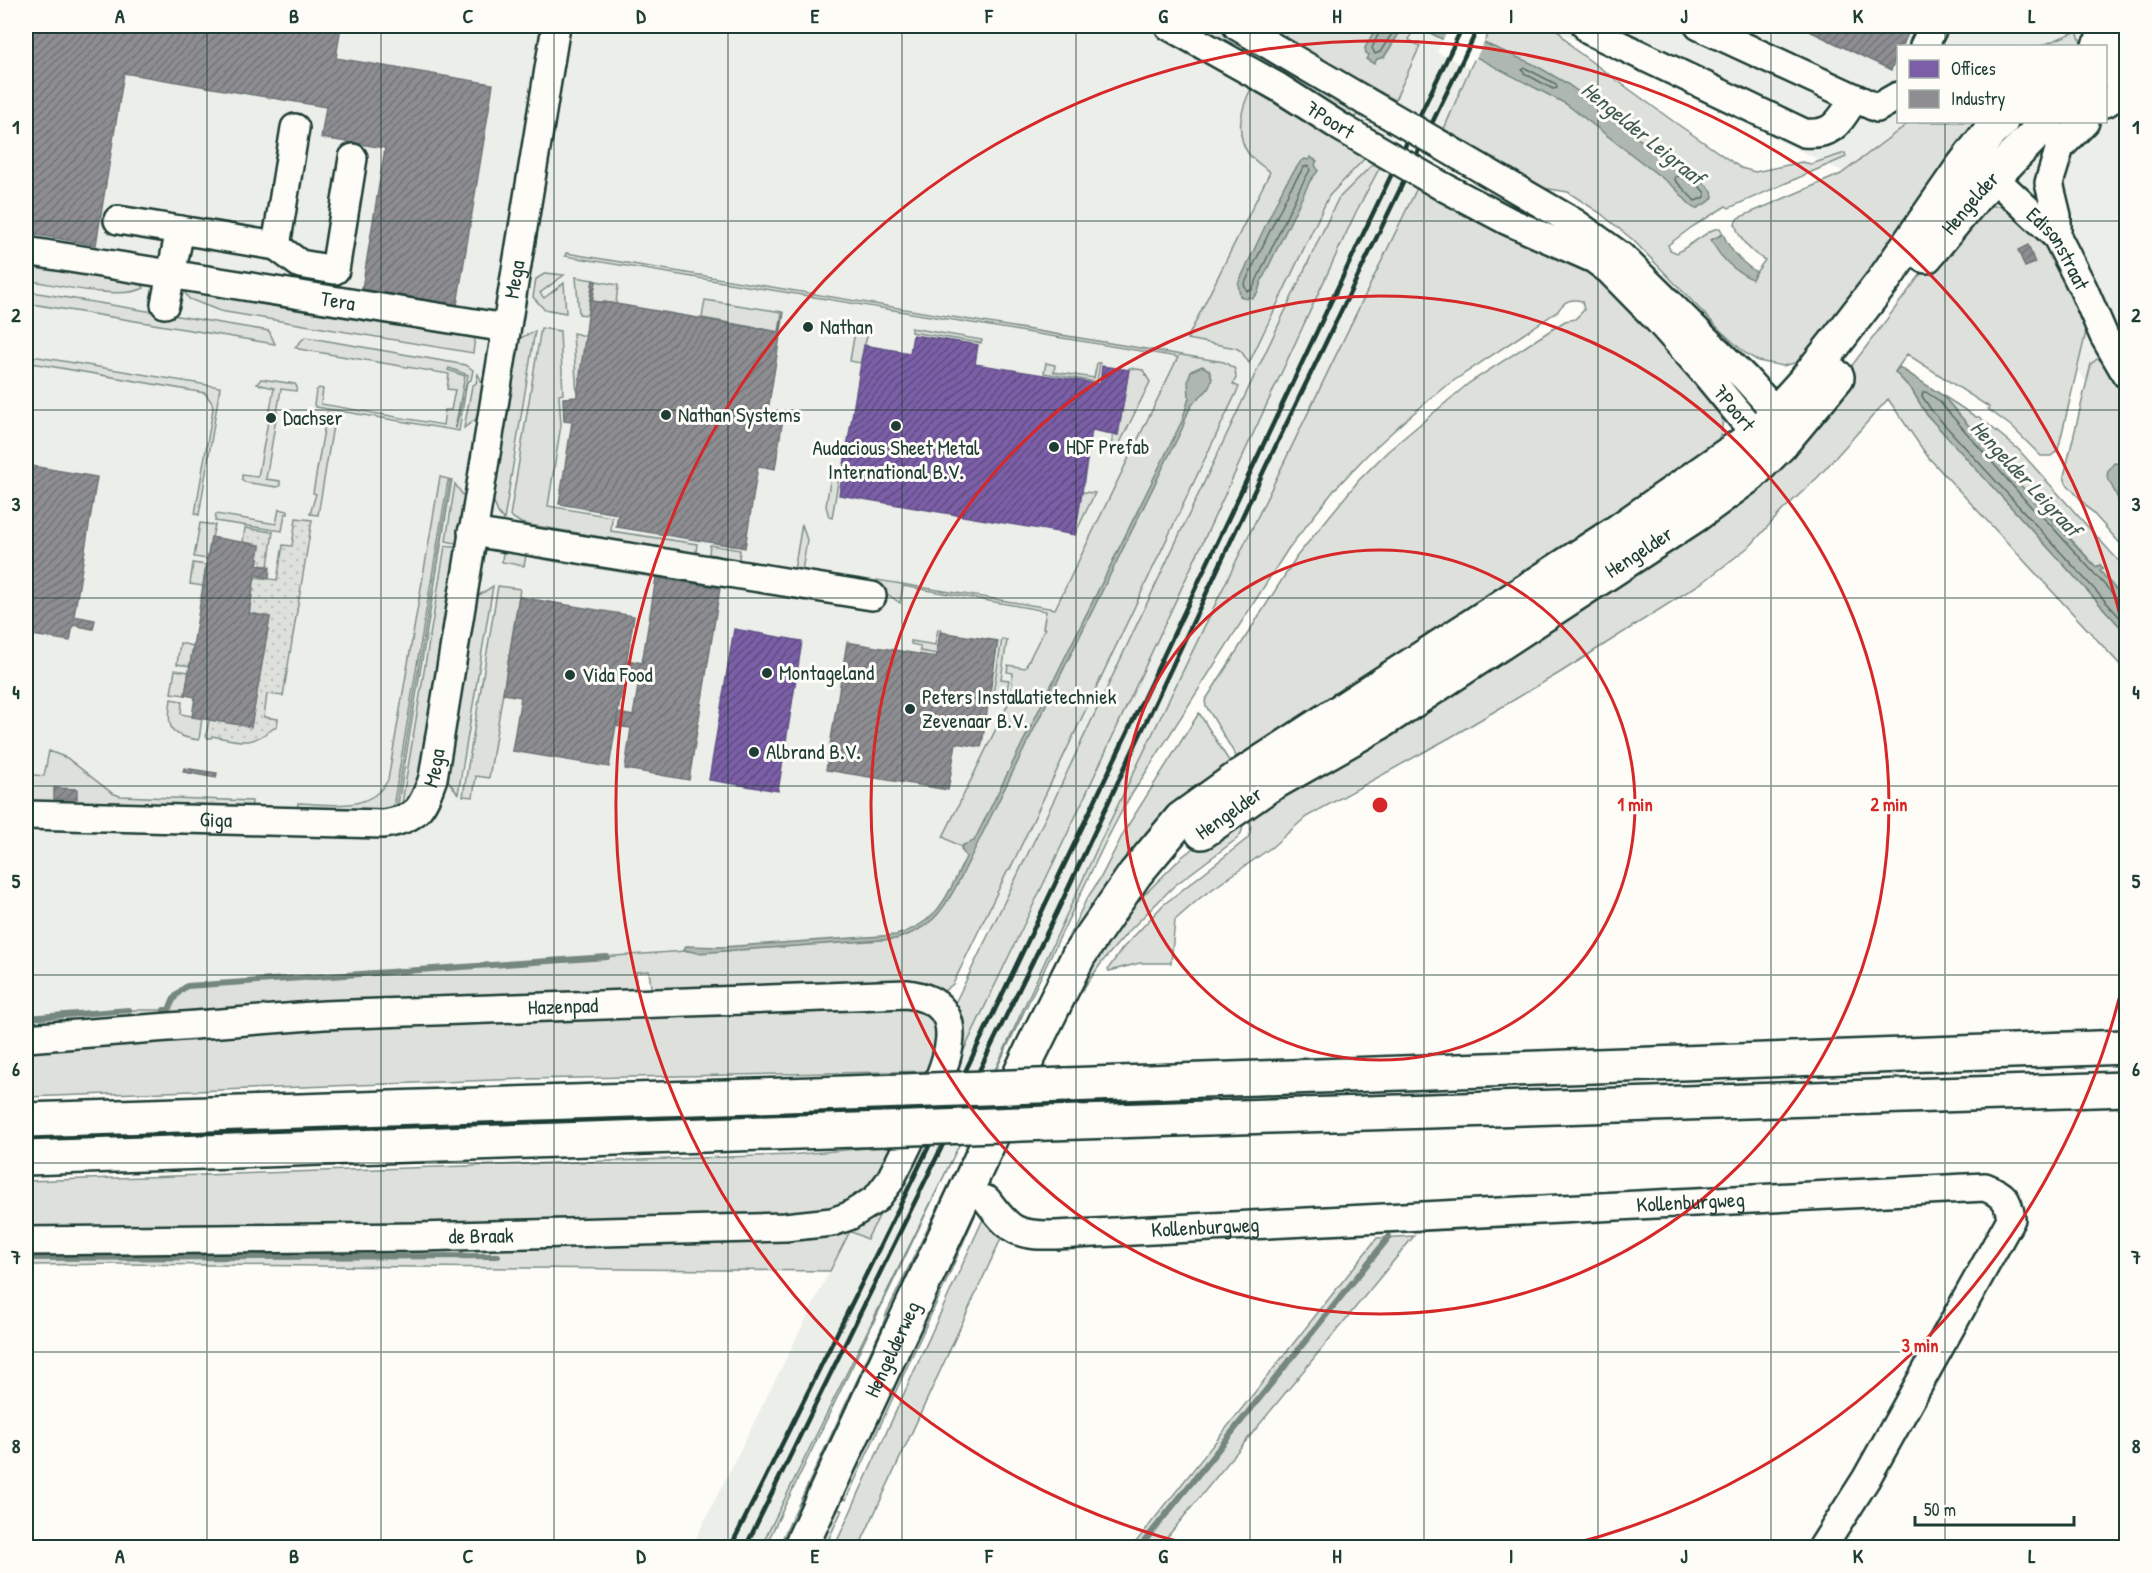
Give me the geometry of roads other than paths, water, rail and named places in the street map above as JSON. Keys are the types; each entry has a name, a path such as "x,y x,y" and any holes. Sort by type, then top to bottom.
{"main road":[{"path":"2101,45 2127,33"},
{"path":"2107,69 2127,58"},
{"name":"Hengelder","path":"1771,431 1864,342 1938,239 2000,184 2046,123"},
{"name":"Hengelder","path":"984,1151 1079,955 1135,874 1166,856 1268,786 1388,717 1697,514 1750,475 1771,431 1805,381 1883,281 1995,127"},
{"path":"26,1120 2127,1047"},
{"path":"26,1158 895,1141 1049,1123 2127,1089"},
{"name":"Hengelderweg","path":"800,1548 984,1151"}],"street":[{"name":"Mega","path":"408,819 425,802 433,778 556,26"},
{"name":"7Poort","path":"1169,26 1278,87 1342,128 1440,185 1508,221 1594,259 1609,270 1725,395 1771,431"},
{"name":"7Poort","path":"1237,26 1575,223 1622,257 1745,378 1771,431"},
{"path":"1586,26 1590,31 1804,133 1820,134 1838,123 1855,98"},
{"path":"1699,26 1877,108 1897,97"},
{"path":"1924,45 1934,26"},
{"path":"2107,102 2127,89"},
{"name":"Hengelder","path":"2056,237 2057,216 2049,183 2060,147 2084,123"},
{"path":"1995,127 1986,149 1987,164 2000,184"},
{"path":"276,246 296,128"},
{"path":"118,220 276,246 300,264 335,270 353,158"},
{"name":"Hengelder","path":"2000,184 2024,188 2055,164"},
{"name":"Edisonstraat","path":"2000,184 2056,237 2083,288 2104,336 2127,374"},
{"path":"165,304 180,230"},
{"name":"Tera","path":"26,251 506,328"},
{"path":"472,532 872,596"},
{"name":"Giga","path":"26,815 383,824 408,819"},
{"name":"Hazenpad","path":"26,1038 324,1015 918,995 935,1003 941,1010 948,1023 951,1036 944,1070 895,1141"},
{"name":"de Braak","path":"26,1241 419,1238 811,1225 849,1216 869,1205 882,1192 895,1141"},
{"name":"Kollenburgweg","path":"987,1200 1001,1219 1014,1229 1028,1236 1047,1236 1985,1187 2002,1194 2009,1205 2011,1219 1866,1479 1822,1548"}],"water":[{"path":"1377,26 1415,26 1412,31 1403,27 1384,57 1377,59 1374,64 1366,59 1369,55 1365,48"},
{"path":"1417,26 1445,26 1533,64 1566,83 1605,111 1672,166 1703,182 1712,191 1713,197 1696,209 1692,207 1675,188 1566,104"},
{"path":"1310,157 1317,161 1315,164 1318,171 1310,181 1258,292 1253,298 1248,297 1247,299 1240,296 1238,284 1284,186 1301,161 1309,160"},
{"path":"1723,234 1736,256 1756,272 1752,279 1728,263 1715,247 1711,240"},
{"path":"1202,366 1209,370 1212,378 1211,384 1189,411 958,883 934,918 918,930 896,939 698,953 684,950 686,946 722,947 896,935 921,924 939,908 966,857 961,849 963,845 974,841 1182,421 1189,398 1188,380 1191,371"},
{"path":"1899,367 1942,395 2037,504 2096,567 2100,565 2103,568 2100,571 2126,601 2126,633 1927,415 1912,390 1895,372"},
{"path":"2114,463 2120,464 2126,470 2126,509 2120,503 2107,476"}],"waterway":[{"path":"164,1010 169,1010 175,996 187,986 607,957"},
{"path":"26,1018 129,1010"},
{"path":"1139,1548 1389,1237"},
{"path":"26,1258 498,1256"}],"railway":[{"path":"730,1548 967,1068 1463,26"},
{"path":"745,1548 1057,912 1266,466 1479,26"}],"place":[{"name":"Nathan","path":"808,327"},
{"name":"Nathan Systems","path":"666,415"},
{"name":"Dachser","path":"271,418"},
{"name":"Audacious Sheet Metal International B.V.","path":"896,426"},
{"name":"HDF Prefab","path":"1054,447"},
{"name":"Montageland","path":"767,673"},
{"name":"Vida Food","path":"570,675"},
{"name":"Peters Installatietechniek Zevenaar B.V.","path":"910,709"},
{"name":"Albrand B.V.","path":"754,752"}],"water label":[{"name":"Hengelder Leigraaf","path":"1643,133"},
{"name":"Hengelder Leigraaf","path":"2026,478"}]}
